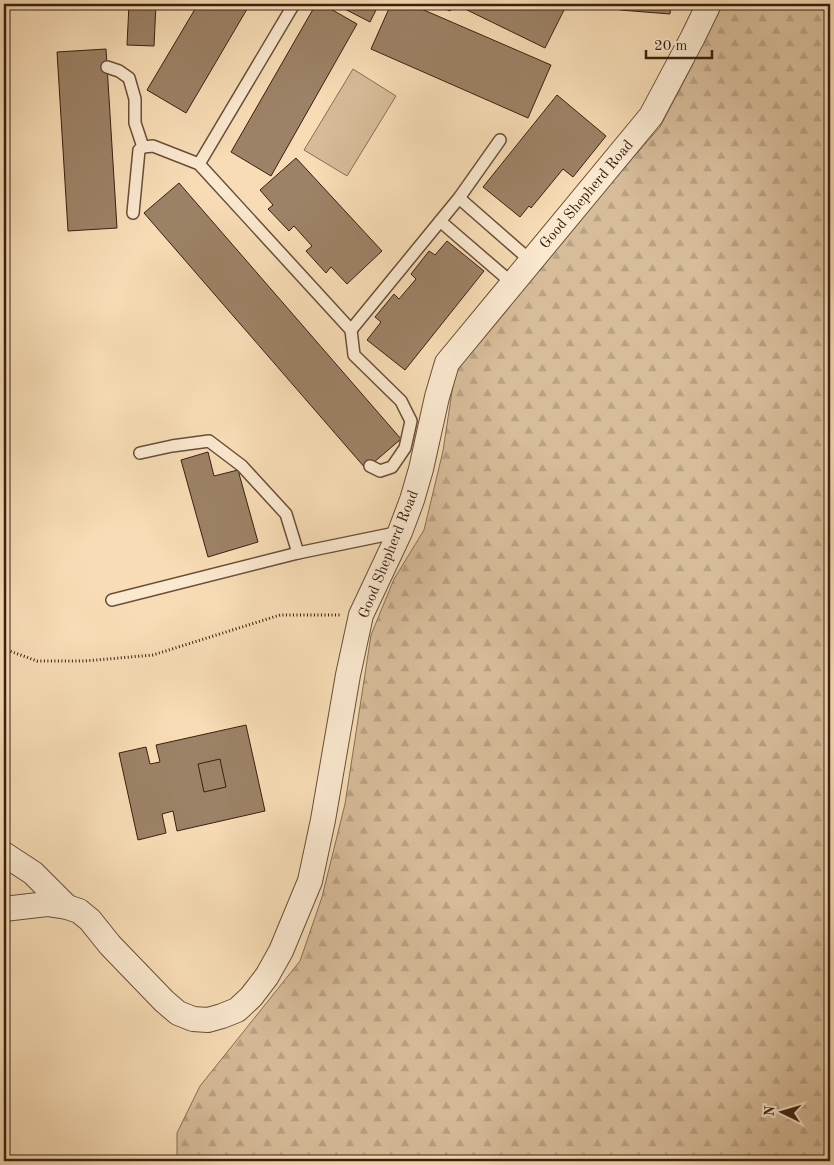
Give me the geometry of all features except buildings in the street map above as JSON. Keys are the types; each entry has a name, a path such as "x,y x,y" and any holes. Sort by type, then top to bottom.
{"street":[{"name":"Good Shepherd Road","path":"4,909 47,904 79,911 90,920 110,945 164,1001 178,1013 193,1019 215,1018 237,1010 251,997 267,976 281,951 310,881 323,820 348,675 362,615 400,532 421,469 437,397 447,363 651,116 709,4"},
{"path":"4,854 33,873 67,907"}],"lane":[{"path":"199,164 294,4"},
{"path":"107,67 120,71 129,78 135,99 136,123 143,147"},
{"path":"351,330 459,198 500,140"},
{"path":"133,213 139,150 143,147 153,146 199,164 351,330 354,355 401,402 412,421 405,448 392,467 380,471 370,466"},
{"path":"459,198 531,261"},
{"path":"440,221 512,283"},
{"path":"140,453 209,441 242,466 286,514 298,553"},
{"path":"112,600 298,553 400,532"}],"path":[{"path":"4,649 37,661 86,661 153,654 280,615 362,615"}],"green space":[{"path":"716,4 826,4 830,11 830,1161 177,1161 177,1133 200,1086 300,961 322,897 345,804 371,635 394,579 424,530 443,451 454,378 462,353 660,127 692,66"},
{"path":"353,69 396,96 347,176 304,150"}]}
